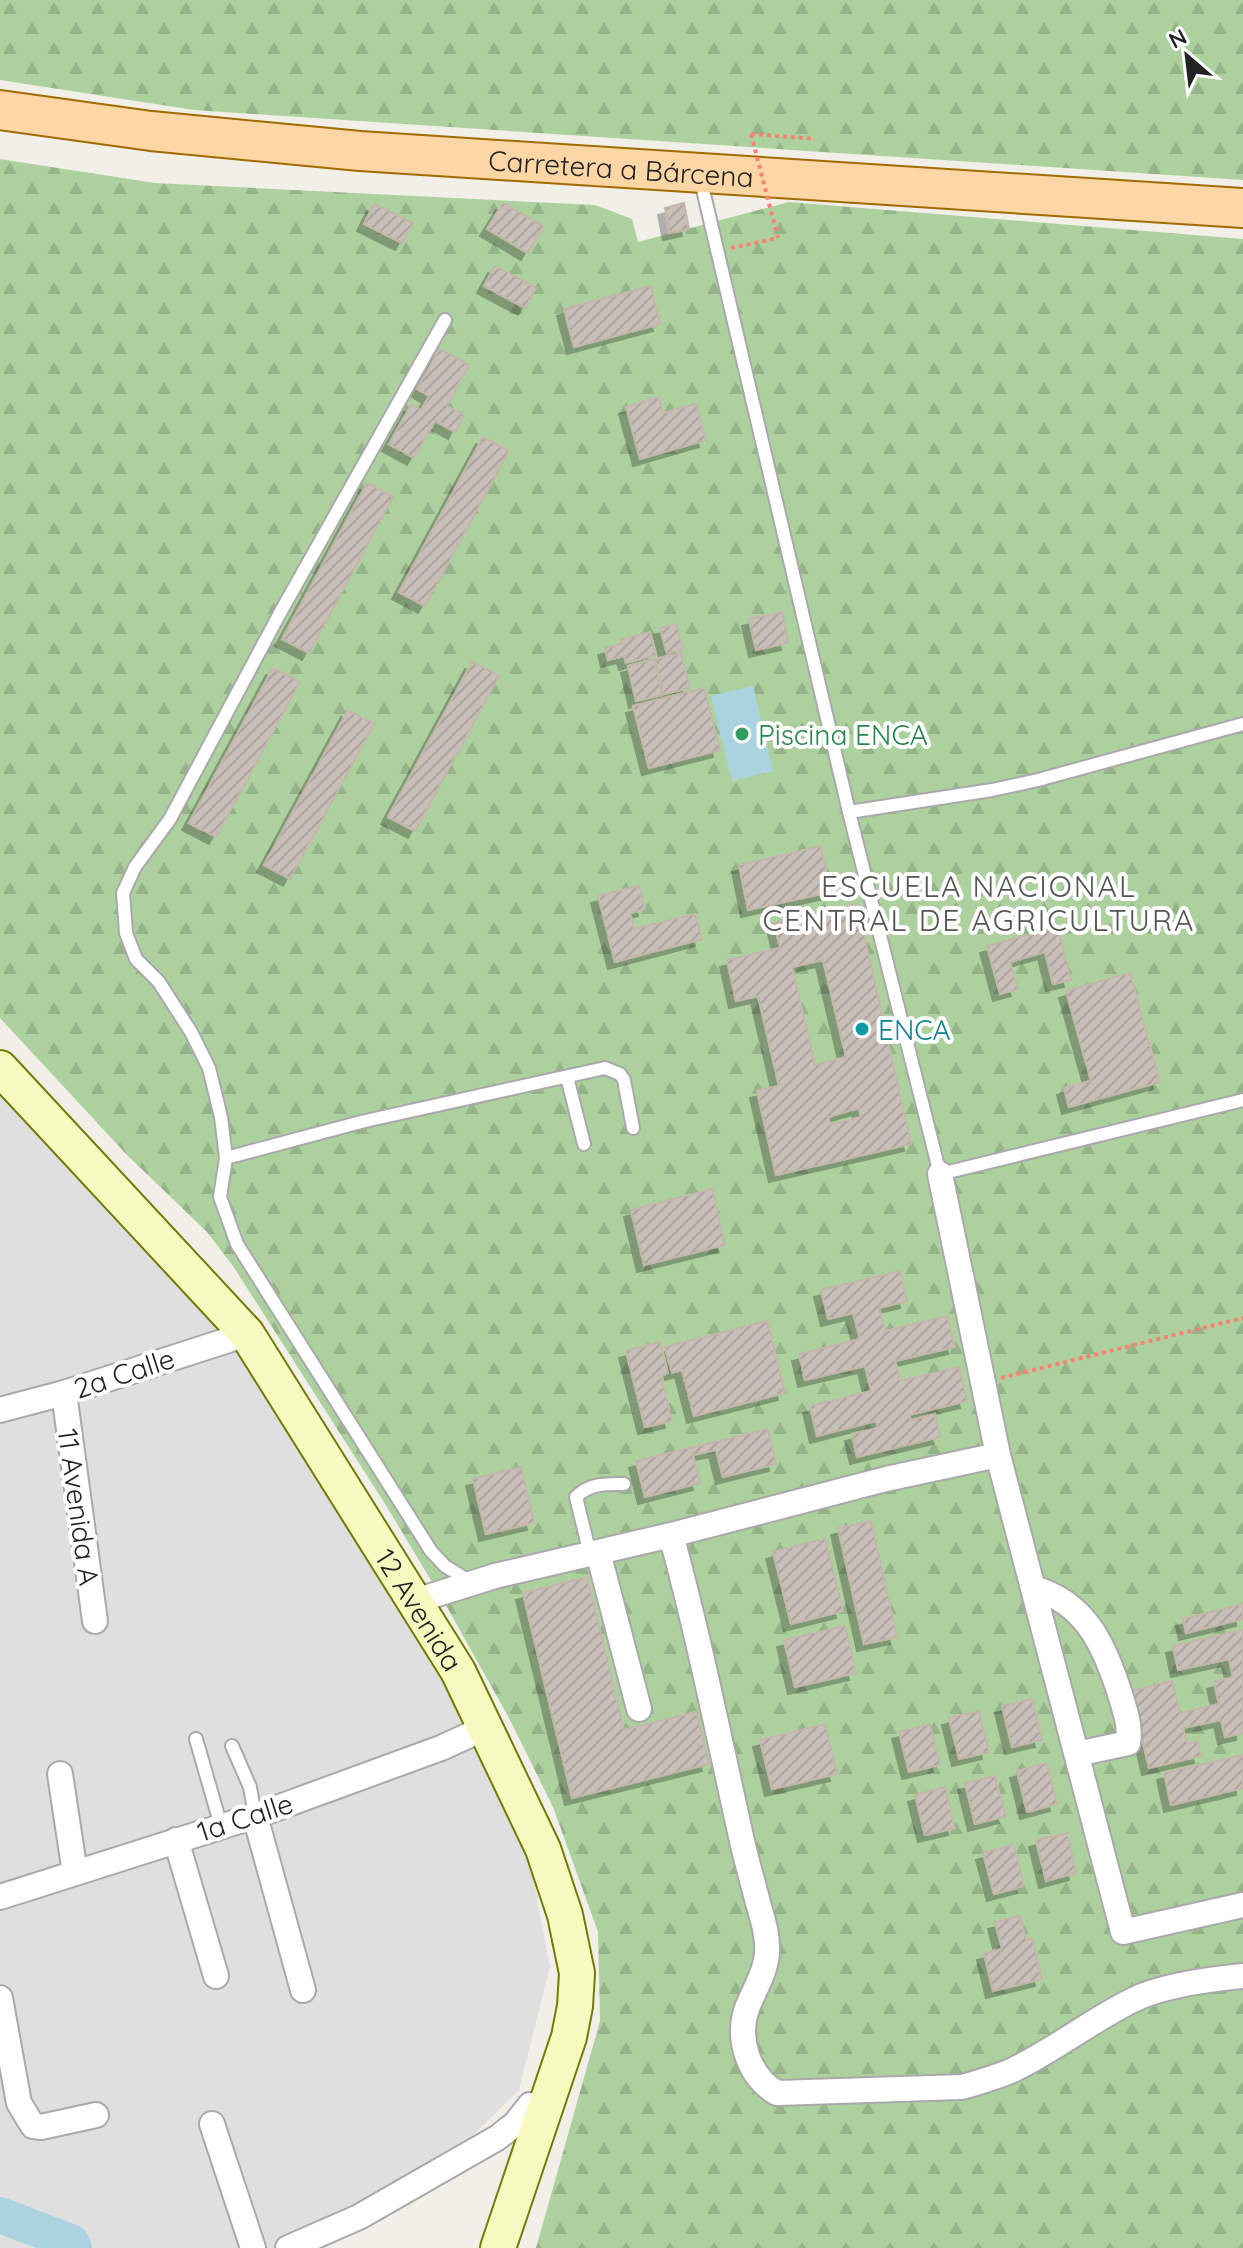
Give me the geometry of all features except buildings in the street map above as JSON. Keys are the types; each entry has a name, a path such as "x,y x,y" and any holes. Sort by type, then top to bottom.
{"main road":[{"name":"Carretera a Bárcena","path":"0,110 151,131 360,151 1243,208"},
{"name":"12 Avenida","path":"4,1080 247,1334 458,1671 543,1849 565,1915 577,1973 575,2006 569,2037 495,2243"}],"street":[{"path":"940,1174 998,1455 1123,1932 1243,1905"},
{"name":"2a Calle","path":"0,1410 64,1393 247,1334"},
{"name":"11 Avenida A","path":"64,1393 95,1621"},
{"path":"415,1601 471,1583 886,1479 998,1455"},
{"path":"671,1535 691,1609 743,1847 766,1932 767,1957 746,2011 744,2027 750,2063 765,2086 777,2093 962,2087 1016,2069 1136,1998 1243,1976"},
{"path":"594,1553 639,1709"},
{"path":"1033,1588 1050,1593 1071,1607 1091,1627 1110,1662 1127,1716 1128,1743 1077,1754"},
{"name":"1a Calle","path":"0,1897 255,1816 441,1748 487,1727"},
{"path":"60,1774 75,1873"},
{"path":"255,1816 303,1990"},
{"path":"176,1840 216,1976"},
{"path":"0,1998 19,2103 33,2126 96,2115"},
{"path":"288,2248 359,2217 497,2138 515,2124 530,2105 545,2108"},
{"path":"212,2124 253,2248"}],"lane":[{"path":"699,174 849,812 940,1174 1243,1100"},
{"path":"445,320 280,613 170,819 135,867 123,893 126,933 136,959 159,982 191,1032 209,1068 221,1117 226,1158 220,1197 237,1244 431,1551 445,1566 471,1583"},
{"path":"849,812 1038,780 1243,724"},
{"path":"226,1158 365,1121 605,1068 620,1074 626,1088 633,1128"},
{"path":"567,1077 584,1144"},
{"path":"594,1553 576,1497 585,1488 624,1484"},
{"path":"196,1739 221,1826"},
{"path":"232,1746 250,1787 255,1816"}],"path":[{"path":"717,251 778,238 751,134 815,139"},
{"path":"983,1382 1243,1318"}],"shaded area":[{"path":"0,1093 229,1326 476,1693 531,1865 550,1967 519,2090 404,2203 293,2248 0,2248"}],"green space":[{"path":"0,0 1243,0 1243,180 194,110 0,80"},
{"path":"0,159 155,183 595,205 632,219 638,242 789,202 1243,239 1243,2248 536,2248 600,2021 598,1932 553,1807 509,1718 447,1607 233,1266 207,1232 127,1155 0,1018"}],"water":[{"name":"Piscina ENCA","path":"753,686 773,771 732,781 711,696"}],"waterway":[{"path":"0,2215 71,2242 74,2248"}],"place":[{"name":"Piscina ENCA","path":"742,734"},
{"name":"ENCA","path":"862,1029"}],"district":[{"name":"ESCUELA NACIONAL CENTRAL DE AGRICULTURA","path":"979,903"}]}
